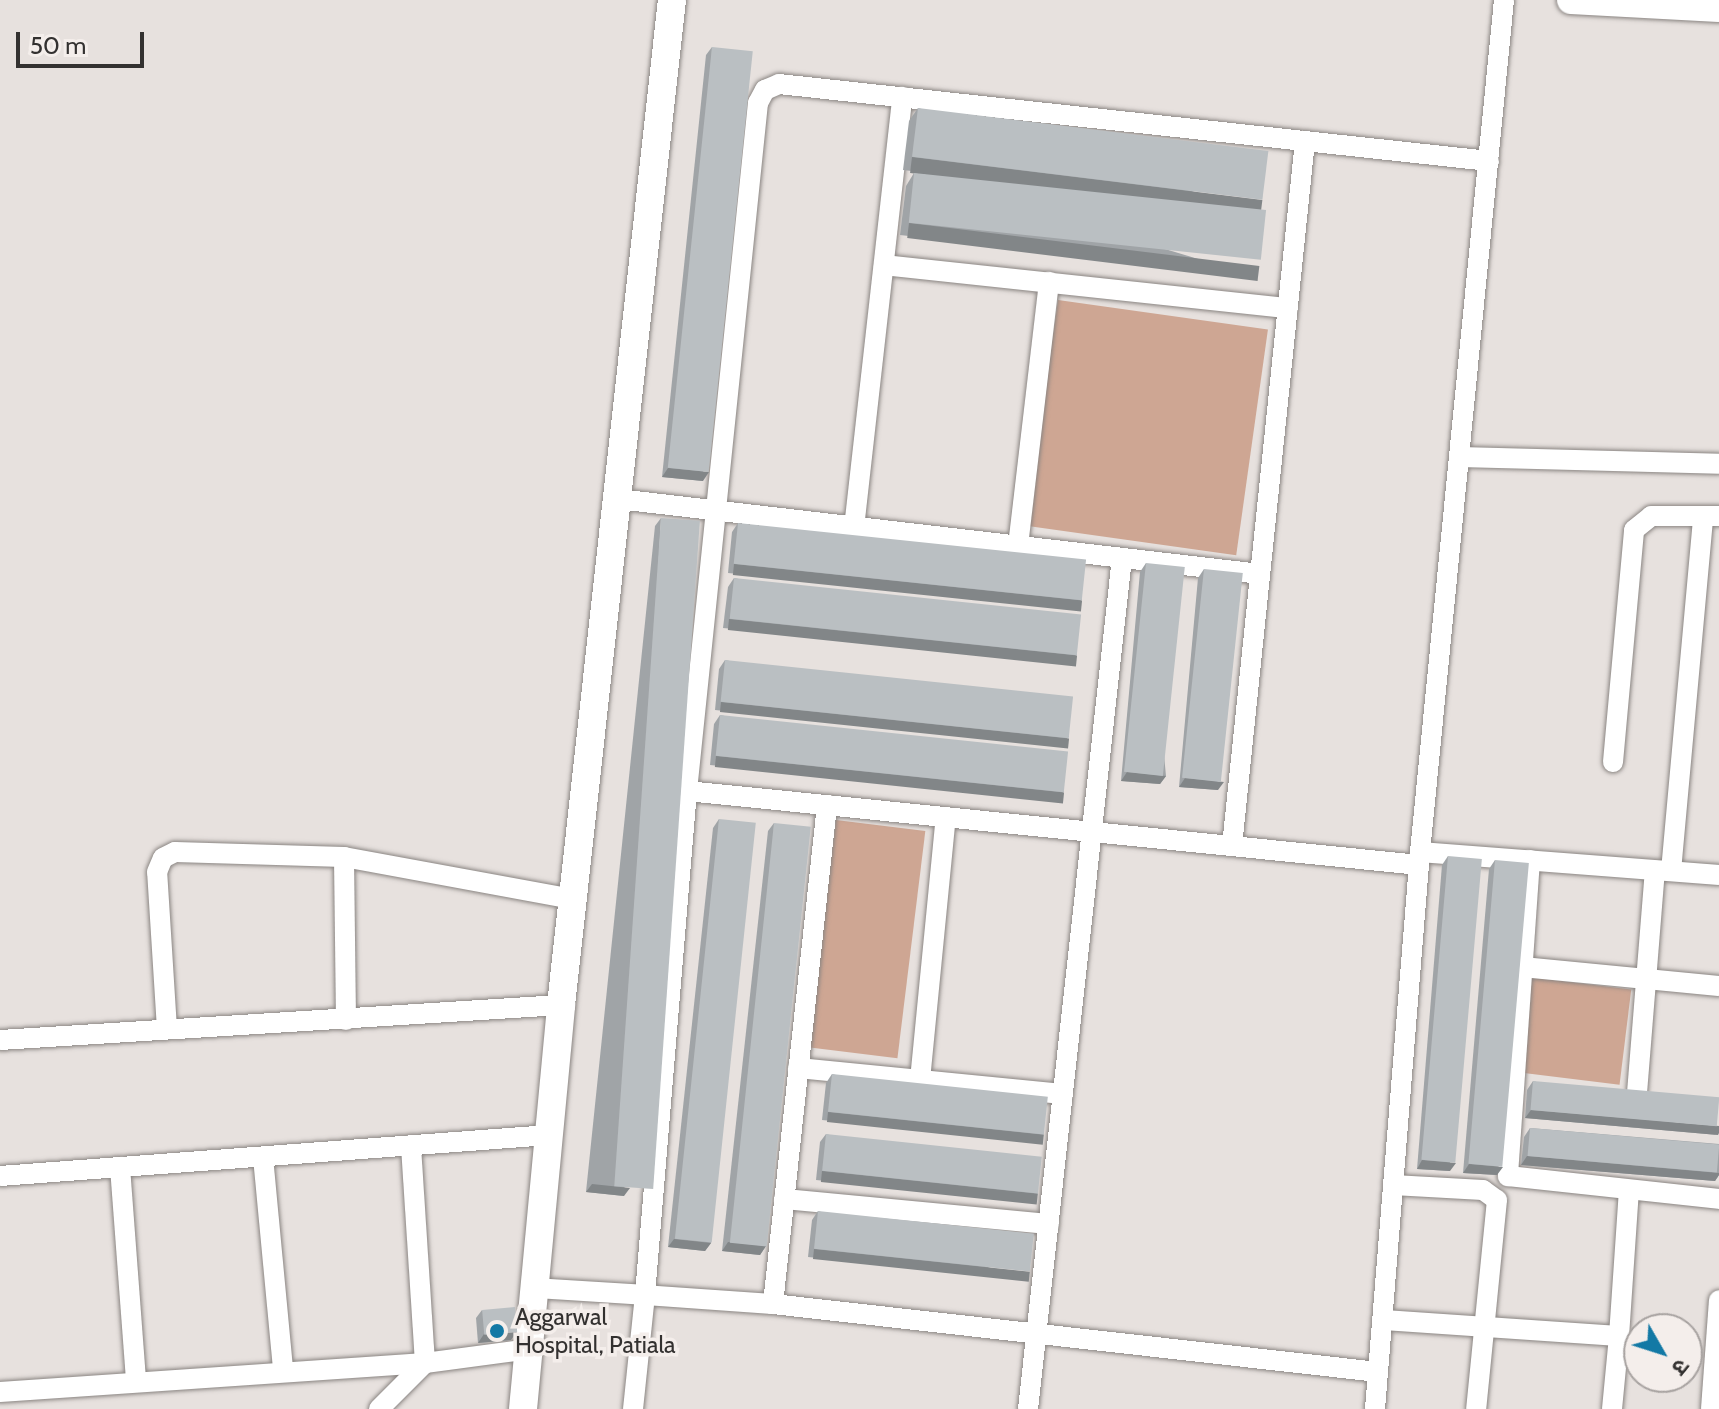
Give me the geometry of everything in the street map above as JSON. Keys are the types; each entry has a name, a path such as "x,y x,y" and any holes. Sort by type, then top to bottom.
{"street":[{"path":"523,1409 561,1005 672,0"},
{"path":"1375,1409 1420,858 1504,0"},
{"path":"1571,0 1719,8"},
{"path":"633,1409 687,791 758,103 765,90 779,84 1489,161"},
{"path":"854,528 902,97"},
{"path":"1232,846 1305,141"},
{"path":"884,265 1288,308"},
{"path":"1018,546 1049,282"},
{"path":"1460,457 1719,464"},
{"path":"618,499 1260,574"},
{"path":"1613,762 1634,530 1651,516 1711,516 1630,1092 1664,1096"},
{"path":"1028,1409 1122,558"},
{"path":"687,791 1232,846 1420,858 1530,860 1719,875"},
{"path":"773,1304 827,805"},
{"path":"920,1080 946,817"},
{"path":"167,1029 157,872 163,858 175,852 344,857 573,899"},
{"path":"344,857 346,1020"},
{"path":"1530,860 1522,967 1521,1082 1508,1176 1719,1199"},
{"path":"1522,967 1719,986"},
{"path":"0,1040 561,1005"},
{"path":"798,1068 1063,1094"},
{"path":"0,1176 549,1135"},
{"path":"379,1409 425,1363 411,1145"},
{"path":"263,1157 283,1369"},
{"path":"120,1167 136,1381"},
{"path":"1393,1185 1483,1190 1497,1200 1476,1409"},
{"path":"1612,1409 1629,1191"},
{"path":"784,1199 1049,1224"},
{"path":"535,1288 773,1304 1378,1372"},
{"path":"1711,1409 1719,1300"},
{"path":"1383,1320 1619,1336"},
{"path":"0,1392 283,1369 425,1363 530,1349"}],"shaded area":[{"path":"1058,300 1268,330 1236,555 1026,526"},
{"path":"836,820 925,831 897,1058 808,1047"},
{"path":"1529,977 1631,990 1620,1085 1517,1072"}],"building":[{"path":"712,47 753,51 709,472 668,468"},
{"path":"918,108 1268,151 1262,200 912,157"},
{"path":"914,173 1266,210 1261,260 909,223"},
{"path":"661,518 700,521 653,1189 614,1186"},
{"path":"738,523 1086,560 1082,600 734,564"},
{"path":"1146,563 1185,567 1163,776 1124,772"},
{"path":"1204,569 1243,573 1221,782 1182,778"},
{"path":"734,578 1081,614 1077,655 730,619"},
{"path":"725,660 1073,697 1069,738 721,702"},
{"path":"720,715 1068,752 1064,792 716,756"},
{"path":"719,819 756,823 712,1243 675,1239"},
{"path":"774,823 811,827 767,1247 730,1243"},
{"path":"1448,856 1482,859 1455,1163 1421,1160"},
{"path":"1495,860 1529,863 1502,1167 1468,1164"},
{"path":"832,1074 1048,1097 1044,1134 828,1112"},
{"path":"1533,1081 1719,1097 1717,1126 1530,1110"},
{"path":"1530,1128 1719,1145 1717,1172 1528,1156"},
{"path":"826,1134 1042,1157 1038,1193 822,1171"},
{"path":"818,1211 1034,1234 1030,1271 814,1249"},
{"path":"515,1307 517,1332 484,1335 482,1310"}],"place":[{"name":"Aggarwal Hospital, Patiala","path":"497,1331"}]}
